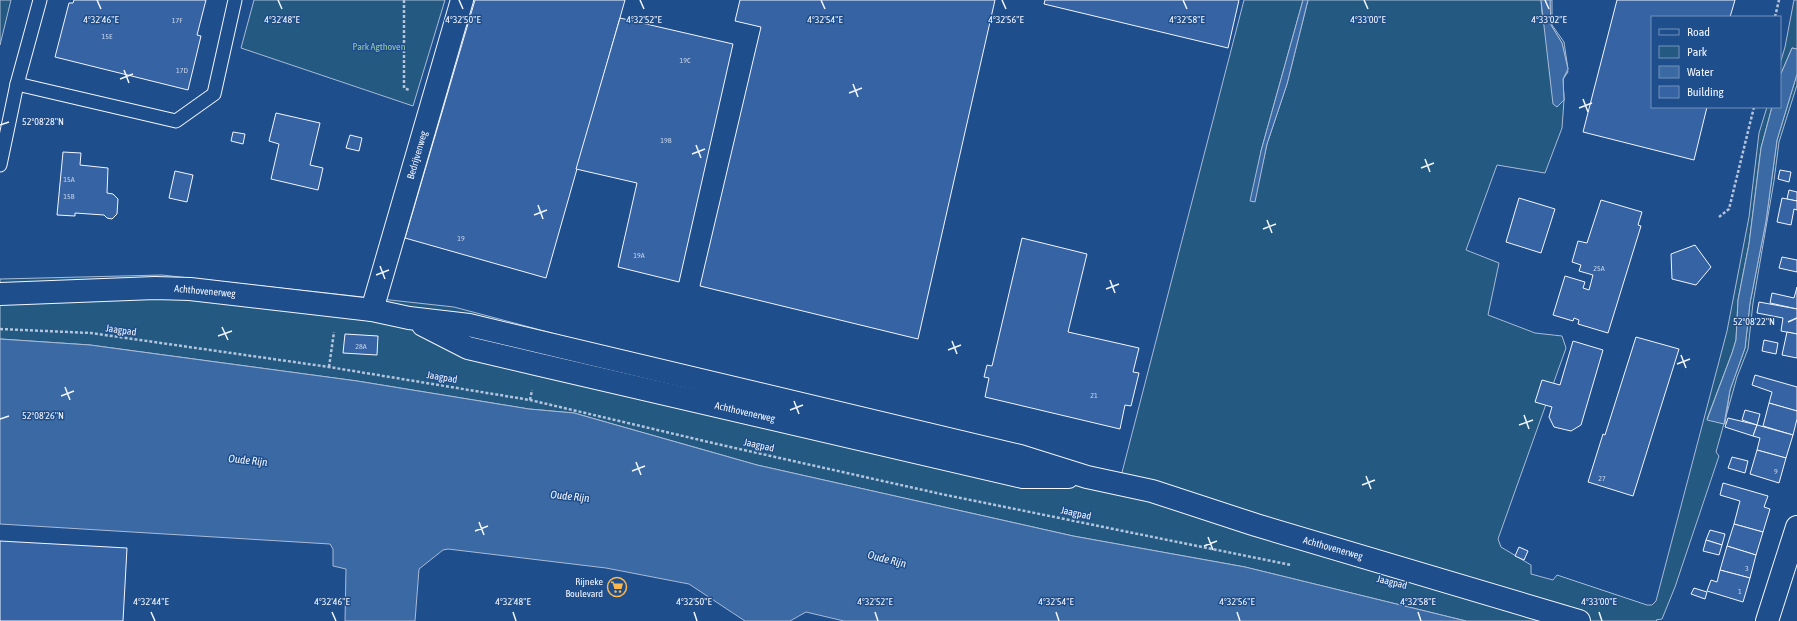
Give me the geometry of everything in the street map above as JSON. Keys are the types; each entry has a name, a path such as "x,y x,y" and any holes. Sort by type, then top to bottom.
{"street":[{"name":"Bedrijvenweg","path":"372,310 462,0"},
{"name":"Achthovenerweg","path":"0,294 155,288 190,289 337,305 372,310 409,318 469,325 1013,454 1087,477 1152,491 1256,525 1579,621"},
{"path":"1767,621 1797,527"}],"lane":[{"path":"0,165 17,84 40,0"},
{"path":"17,84 176,121 214,94 235,0"}],"path":[{"path":"404,0 404,88 432,103"},
{"path":"1776,16 1779,0"},
{"path":"1719,217 1729,209 1754,108"},
{"path":"329,367 337,305"},
{"name":"Jaagpad","path":"0,329 91,333 329,367 530,400 717,444 941,494 1292,565"}],"green space":[{"path":"0,0 11,0 0,45"},
{"name":"Park Agthoven","path":"254,0 445,0 413,106 241,48"},
{"path":"1244,0 1303,0 1261,151 1254,202 1267,144 1287,84 1308,0 1541,0 1542,13 1564,100 1562,128 1545,173 1497,165 1466,250 1499,263 1488,315 1535,333 1562,336 1566,348 1498,539 1501,547 1531,565 1531,574 1553,580 1557,575 1647,605 1652,605 1656,601 1727,331 1749,217 1759,133 1767,108 1772,108 1761,148 1749,244 1738,300 1736,340 1707,419 1724,424 1716,452 1719,456 1675,587 1662,619 1656,620 1657,621 1466,621 1245,567 1073,536 757,465 574,413 529,409 357,381 90,345 0,339 0,279 162,275 454,307 1119,484"},
{"path":"1550,0 1552,0 1552,25 1564,42 1568,70 1562,43 1551,25"},
{"path":"1794,0 1797,0 1797,49 1792,48 1781,74 1781,61"},
{"path":"1797,74 1797,85 1779,142 1774,181 1753,303 1748,349 1737,377 1726,415 1730,390 1745,348 1750,303 1766,221 1777,140"}],"water":[{"path":"1303,0 1308,0 1287,84 1267,144 1255,202 1250,201 1261,151"},
{"path":"1541,0 1550,0 1551,25 1562,43 1568,69 1563,79 1564,100 1557,107 1553,104"},
{"path":"1792,48 1797,49 1797,74 1777,140 1766,221 1750,303 1745,348 1730,390 1724,424 1707,420 1736,340 1738,300 1749,244 1761,148 1772,108 1781,108 1781,74"},
{"name":"Oude Rijn","path":"0,339 90,345 357,381 529,409 574,413 757,465 1073,536 1245,567 1466,621 844,621 806,612 790,621 745,621 689,584 606,568 448,549 443,550 419,569 415,621 345,621 346,569 333,566 333,549 330,544 0,524"}],"building":[{"path":"74,0 206,0 197,35 201,36 188,90 55,57 69,3 73,3"},
{"path":"475,0 625,0 546,278 405,238"},
{"path":"740,0 995,0 918,339 700,286 761,27 735,21"},
{"path":"1045,0 1239,0 1228,48 1044,4"},
{"path":"1617,0 1735,0 1730,16 1651,16 1651,108 1707,108 1694,160 1583,132"},
{"path":"620,18 733,44 679,282 618,267 637,183 576,169"},
{"path":"276,113 320,123 310,165 323,168 318,190 271,179 279,144 269,141"},
{"path":"233,132 245,134 243,144 231,141"},
{"path":"350,135 362,138 359,151 346,148"},
{"path":"63,152 81,153 80,165 108,168 107,193 113,194 118,199 117,214 112,219 107,218 104,215 75,213 75,216 57,215"},
{"path":"1780,170 1791,172 1789,182 1778,179"},
{"path":"175,171 193,175 187,202 169,198"},
{"path":"1789,190 1797,192 1797,201 1787,199"},
{"path":"1519,198 1555,209 1541,253 1506,242"},
{"path":"1782,198 1797,201 1797,210 1794,209 1791,225 1777,222"},
{"path":"1601,200 1642,212 1638,225 1641,226 1608,333 1578,324 1579,320 1574,318 1573,321 1553,315 1565,276 1585,282 1583,288 1589,290 1593,275 1579,271 1581,265 1572,262 1578,241 1587,243"},
{"path":"1022,238 1087,254 1068,332 1139,348 1133,372 1139,373 1131,406 1125,405 1120,429 985,397 989,378 984,377 987,365 992,366"},
{"path":"1695,245 1711,267 1696,285 1672,279 1671,254"},
{"path":"1782,257 1797,260 1797,272 1779,268"},
{"path":"1797,287 1797,309 1770,303 1772,293 1794,298"},
{"path":"1759,302 1797,309 1797,334 1781,331 1783,318 1757,313"},
{"path":"1787,332 1797,334 1797,358 1782,355"},
{"path":"345,334 378,336 377,355 343,353"},
{"path":"1636,337 1679,349 1633,496 1588,482 1603,434 1605,435"},
{"path":"1764,340 1778,343 1776,354 1762,351"},
{"path":"1573,341 1603,350 1581,425 1571,431 1554,427 1549,417 1552,407 1535,402 1542,380 1560,385"},
{"path":"1755,375 1797,387 1797,411 1769,403 1772,392 1752,385"},
{"path":"1769,403 1797,411 1797,419 1793,435 1763,426"},
{"path":"1745,410 1760,414 1757,425 1742,420"},
{"path":"1728,418 1757,425 1753,436 1725,427"},
{"path":"1757,425 1793,435 1786,458 1757,450 1760,438 1753,436"},
{"path":"1757,450 1786,458 1779,483 1750,474"},
{"path":"1732,457 1748,461 1745,473 1728,468"},
{"path":"1723,483 1768,496 1764,507 1770,509 1763,532 1734,524 1740,501 1720,495"},
{"path":"1734,524 1763,532 1756,555 1727,546"},
{"path":"1710,530 1725,534 1722,545 1706,540"},
{"path":"1706,540 1722,545 1719,555 1703,551"},
{"path":"0,541 127,548 123,621 0,621"},
{"path":"1727,546 1756,555 1750,578 1720,570"},
{"path":"1519,547 1528,551 1524,560 1515,556"},
{"path":"1720,570 1750,578 1743,602 1707,591 1711,580 1717,582"},
{"path":"1694,588 1707,592 1705,599 1691,594"}],"place":[{"name":"Rijneke Boulevard","path":"617,587"}]}
